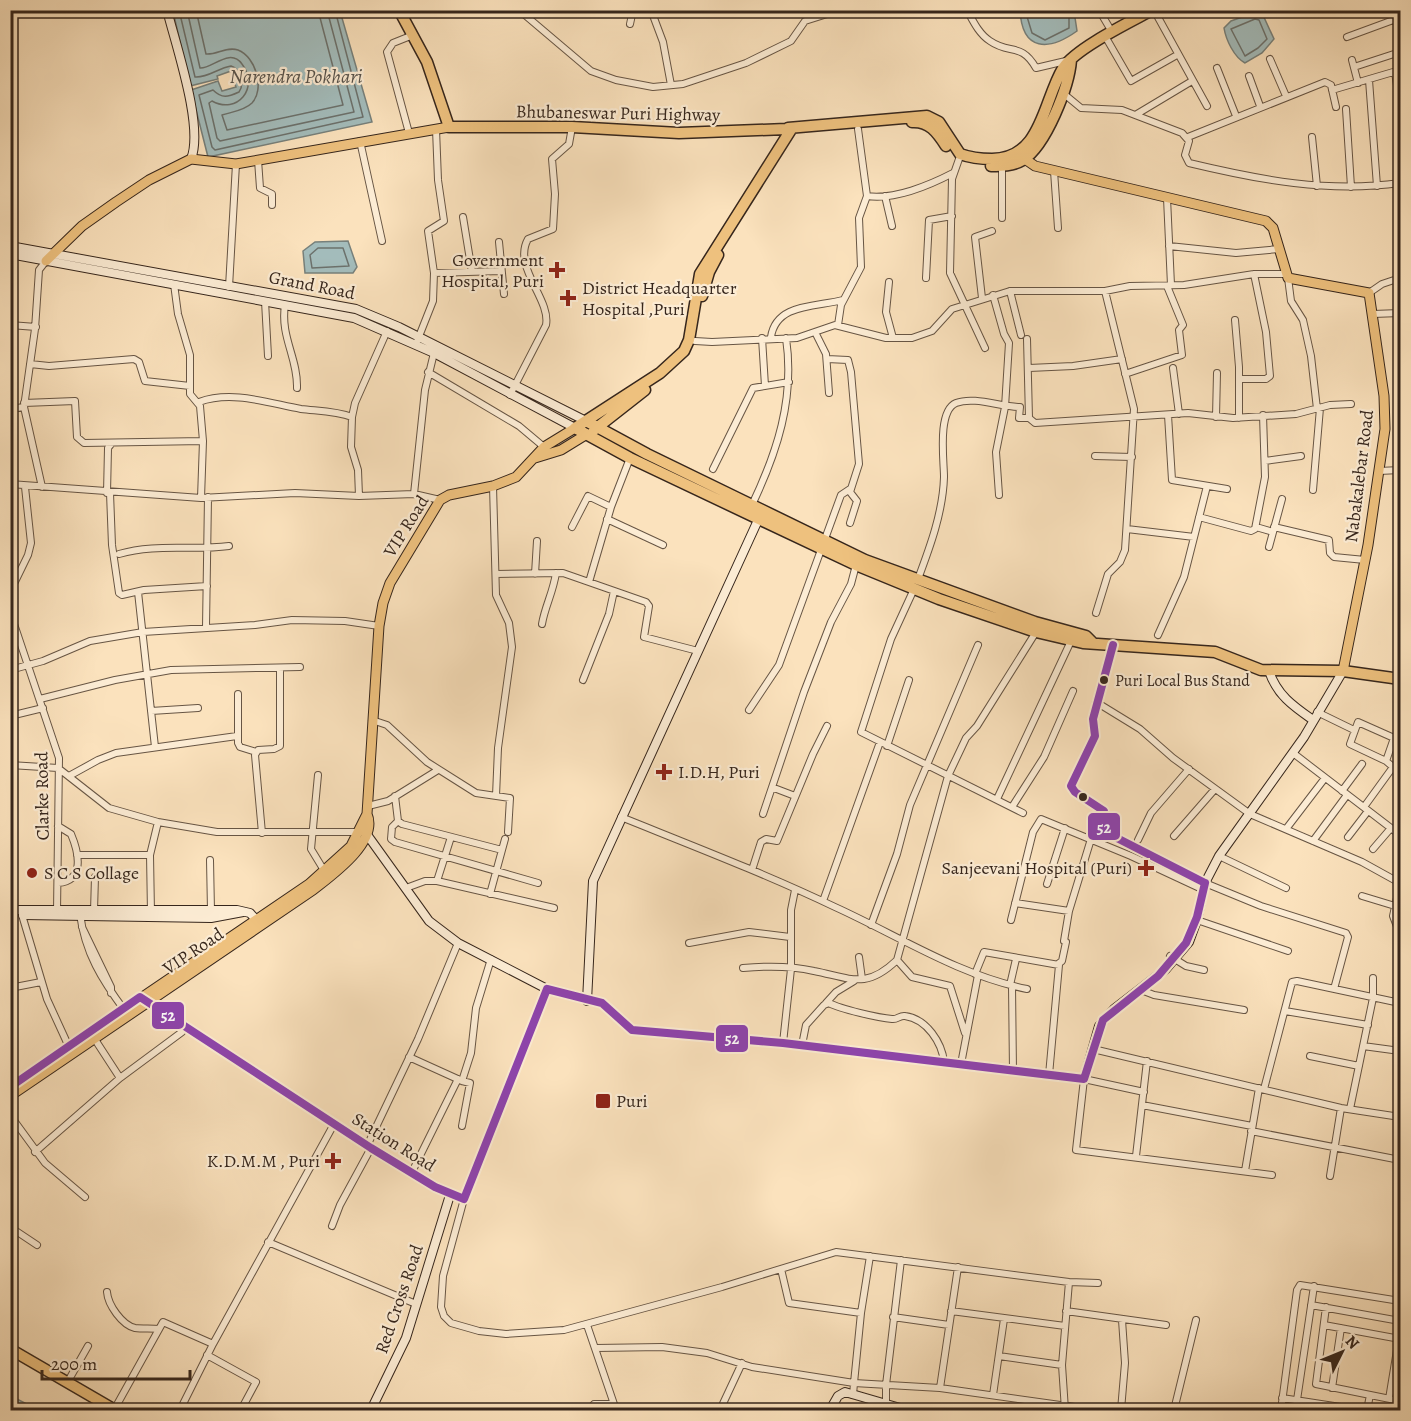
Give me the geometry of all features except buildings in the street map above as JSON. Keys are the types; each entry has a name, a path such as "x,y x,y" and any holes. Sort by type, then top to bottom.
{"highway":[{"path":"399,10 435,82 449,127"},
{"path":"926,119 948,149 959,159 968,163 1002,166 1034,150 1067,64 1108,34 1153,10"},
{"path":"1050,111 1064,94 1067,64"},
{"path":"792,130 926,119 939,122 953,147 968,157 999,159 1021,156 1038,136"},
{"path":"792,130 858,129 926,119"},
{"name":"Bhubaneswar Puri Highway","path":"449,127 572,127 679,133 792,130"},
{"path":"792,130 780,162 715,259 698,304 689,340 678,358 575,428 630,458 750,509 759,518 1036,632 1093,643 1215,652 1251,667 1269,671 1343,671 1401,679"},
{"path":"587,435 630,399 683,363 695,341 698,304"},
{"path":"586,421 750,509 824,545 856,566 1086,636 1093,643"},
{"path":"15,1352 115,1410"}],"main road":[{"path":"167,10 191,104 195,141 190,159"},
{"path":"46,261 82,226 157,175 190,159 236,164 449,127"},
{"path":"1034,150 1040,162 1051,170"},
{"path":"1021,156 1035,166 1269,222 1286,276 1369,293"},
{"name":"Grand Road","path":"10,246 356,309 586,421"},
{"name":"Grand Road","path":"10,254 354,318 417,340 434,353 575,428"},
{"name":"Nabakalebar Road","path":"1343,671 1365,560 1385,414 1369,293"},
{"name":"VIP Road","path":"10,1096 94,1038 141,1001 330,876 364,834 370,821 368,810 372,720 379,626 382,603 390,583 440,500 449,495 493,486 516,477 544,447 575,428"},
{"name":"VIP Road","path":"535,458 561,450 587,435"},
{"path":"587,1001 593,881 759,518"},
{"path":"1269,671 1283,697 1315,716"},
{"path":"364,834 429,921 458,944 547,989 606,1006 632,1030 783,1043 1084,1079 1103,1020 1141,990 1189,942 1197,920 1204,887 1219,856 1293,753 1343,671"},
{"name":"VIP Road","path":"259,922 325,872 364,834"},
{"path":"10,910 151,915 211,911 244,912 250,913 259,922"},
{"path":"80,914 94,911 211,918 244,912"},
{"path":"10,916 57,913"},
{"path":"465,1199 547,989"},
{"path":"141,1001 182,1032 332,1126"},
{"name":"Station Road","path":"141,1001 369,1149 450,1195 465,1199"},
{"name":"VIP Road","path":"10,1087 126,1012"},
{"path":"369,1149 424,1184 435,1187"},
{"name":"Red Cross Road","path":"371,1410 406,1338 450,1195"},
{"path":"830,1410 840,1394 853,1395 886,1407 907,1410"}],"street":[{"path":"10,14 19,10"},
{"path":"519,10 591,71 637,85 671,85 746,63 791,41 805,21 840,10"},
{"path":"630,24 633,10"},
{"path":"651,10 663,42 671,85"},
{"path":"967,10 985,37 998,46 1024,52 1036,68 1054,65 1065,59 1067,64"},
{"path":"1099,10 1131,81 1177,54"},
{"path":"1153,10 1207,106"},
{"path":"1393,10 1401,32"},
{"path":"1347,37 1396,19"},
{"path":"409,133 387,52 393,43 413,35"},
{"path":"1358,83 1353,64 1401,52"},
{"path":"1270,59 1286,96"},
{"path":"1217,68 1236,116"},
{"path":"1332,90 1398,71 1401,106"},
{"path":"1249,76 1260,106"},
{"path":"1369,80 1377,186"},
{"path":"1137,114 1192,81"},
{"path":"1188,137 1260,106 1325,82 1330,83 1336,107"},
{"path":"1064,94 1081,108 1112,108 1137,114 1188,137"},
{"path":"1346,109 1351,187"},
{"path":"510,395 547,320 528,275 526,241 553,229 555,194 552,159 569,144 572,127"},
{"path":"417,340 430,312 434,273 428,231 444,221 438,180 436,129"},
{"path":"838,325 843,300 861,267 859,218 867,196 858,129"},
{"path":"1188,137 1185,155 1189,163 1255,179 1317,186 1351,187 1401,183"},
{"path":"1312,137 1317,186"},
{"path":"360,141 381,241"},
{"path":"959,159 953,173 950,273 985,348"},
{"path":"258,160 260,188 272,194 272,205"},
{"path":"229,286 236,164"},
{"path":"1002,166 1002,218"},
{"path":"1051,170 1058,228"},
{"path":"867,196 885,196 937,181 953,173"},
{"path":"885,196 892,226"},
{"path":"1125,374 1182,356 1179,330 1183,325 1169,286 1167,198"},
{"path":"926,278 929,220 952,216"},
{"path":"463,217 472,272"},
{"path":"982,298 975,237 992,231"},
{"path":"499,243 504,294"},
{"path":"1169,246 1236,253 1279,249"},
{"path":"42,487 24,405 36,327 39,270 46,261"},
{"path":"434,273 501,270"},
{"path":"1239,379 1266,379 1270,376 1266,332 1254,274"},
{"path":"695,341 786,338 838,325 893,338 926,335 938,326 948,311 965,303 1010,291 1105,291 1130,286 1169,286 1254,274 1286,276 1291,302 1303,320 1319,409 1313,490"},
{"path":"1369,293 1377,286 1401,278"},
{"path":"889,282 886,312 893,338"},
{"path":"174,284 178,314 190,355 191,397 199,402"},
{"path":"1010,291 1024,337 1029,368 1029,418"},
{"path":"1096,613 1108,574 1123,556 1127,529 1134,417 1105,291"},
{"path":"993,296 1004,334 1009,343 1005,407 996,452 999,495"},
{"path":"771,338 773,324 784,313 843,300"},
{"path":"265,301 268,356"},
{"path":"285,304 283,327 296,372 297,388"},
{"path":"1373,314 1401,313"},
{"path":"1235,320 1239,418"},
{"path":"10,325 36,327"},
{"path":"359,496 358,470 351,447 352,417 355,403 387,331"},
{"path":"815,332 827,359 830,393"},
{"path":"762,338 765,386"},
{"path":"750,509 777,445 789,382 786,338"},
{"path":"414,494 428,372 434,353"},
{"path":"30,364 49,366 134,359 140,363 145,381 190,386"},
{"path":"749,710 779,665 841,495 850,489 859,464 848,360 827,359"},
{"path":"1029,368 1122,359"},
{"path":"1173,368 1179,414"},
{"path":"428,372 519,426 544,447"},
{"path":"1216,417 1217,373"},
{"path":"713,469 752,390 789,382"},
{"path":"199,402 208,399 262,399 282,405 352,417"},
{"path":"10,409 24,405 75,401 79,440 84,443 203,441"},
{"path":"199,402 203,441 207,549 206,627"},
{"path":"1023,813 863,735 860,729 891,639 928,553 942,500 945,419 957,403 979,402 1005,407 1020,407 1019,418 1029,418 1035,423 1179,414 1239,418 1296,414 1352,404"},
{"path":"1168,415 1172,480 1227,489"},
{"path":"1200,517 1251,531 1256,527 1263,495 1265,461 1263,415"},
{"path":"112,443 108,448 108,493 117,590 122,595 207,586"},
{"path":"1095,456 1132,457"},
{"path":"1265,461 1301,456"},
{"path":"589,582 607,519 630,458"},
{"path":"1379,471 1401,470"},
{"path":"10,484 108,493 204,497 295,493 359,496 414,494 440,500"},
{"path":"493,486 496,595 509,623 512,647 498,748 496,796"},
{"path":"1158,635 1184,577 1207,486"},
{"path":"10,592 31,543 25,487"},
{"path":"850,489 856,501 850,523"},
{"path":"572,527 588,496 611,507"},
{"path":"1269,547 1282,499"},
{"path":"607,519 663,545"},
{"path":"1256,527 1329,540 1330,554 1334,557 1365,560"},
{"path":"1127,529 1194,537"},
{"path":"536,574 537,541"},
{"path":"119,554 140,548 163,546 207,549 229,546"},
{"path":"763,814 774,788 777,769 804,692 831,622 851,584 856,566"},
{"path":"10,572 17,576"},
{"path":"496,574 556,573 648,603 644,638 698,651"},
{"path":"542,624 544,611 551,601 556,573"},
{"path":"583,680 609,614 614,591"},
{"path":"138,592 155,747"},
{"name":"Clarke Road","path":"11,615 59,758 57,913"},
{"path":"10,670 28,666 90,641 143,632 255,625 292,620 345,621 379,626"},
{"path":"802,1046 806,1024 836,992 854,981 884,970 897,960 905,940 948,776 966,738 977,726 1036,632"},
{"path":"997,800 1071,640"},
{"path":"871,925 897,854 910,805 978,645"},
{"path":"40,699 147,673 171,670 300,667"},
{"path":"238,694 237,736 240,747 256,752 280,746 280,668"},
{"path":"887,746 909,680"},
{"path":"1012,807 1044,757 1073,691"},
{"path":"1096,702 1140,729 1189,770 1250,814 1401,883 1393,916 1398,929 1398,958 1401,971"},
{"path":"10,716 43,708"},
{"path":"151,711 198,708"},
{"path":"1315,716 1354,730"},
{"path":"372,720 391,728 438,770 476,793 512,800 506,835 490,894"},
{"path":"1348,837 1393,767 1386,761 1350,744 1358,722 1393,737 1395,741 1386,761"},
{"path":"752,870 761,842 766,838 777,841 827,726"},
{"path":"69,776 108,756 237,736"},
{"path":"824,902 880,742"},
{"path":"1393,747 1401,750"},
{"path":"256,752 262,832"},
{"path":"1293,753 1401,835"},
{"path":"1312,841 1362,764"},
{"path":"10,765 58,768 110,808 158,822 217,832 312,831 364,834"},
{"path":"368,810 438,770"},
{"path":"1138,840 1151,813 1189,770"},
{"path":"318,775 311,849 325,872"},
{"path":"1286,829 1325,778"},
{"path":"774,788 795,796"},
{"path":"1174,836 1215,789"},
{"path":"395,796 398,820 402,824 502,850"},
{"path":"621,817 824,902 905,940 928,954 976,974 1027,989"},
{"path":"398,820 392,827 393,841 538,883"},
{"path":"1011,920 1037,823 1044,820 1204,887 1346,933 1348,938 1334,989"},
{"path":"151,915 150,855 158,822"},
{"path":"57,883 70,880 76,873 77,855 71,834 58,826"},
{"path":"1047,884 1065,828"},
{"path":"1373,849 1391,828"},
{"path":"437,881 451,837"},
{"path":"1058,964 1062,960 1069,910 1091,839"},
{"path":"77,855 150,855"},
{"path":"1219,856 1286,888"},
{"path":"210,860 211,911"},
{"path":"94,911 95,878"},
{"path":"406,888 425,881 437,881 554,908"},
{"path":"783,1043 791,969 790,938 795,890"},
{"path":"1362,896 1395,906"},
{"path":"1015,903 1069,910"},
{"path":"80,914 81,932 98,970 111,993 126,1012"},
{"path":"22,915 42,982 69,1047"},
{"path":"1197,920 1288,951"},
{"path":"689,943 749,932 790,938"},
{"path":"332,1226 340,1205 369,1149 458,944"},
{"path":"961,1064 976,974 984,951 1016,959 1058,964"},
{"path":"859,957 862,979"},
{"path":"1173,958 1186,966 1204,970"},
{"path":"412,1172 460,1080 471,1053 476,1008 491,959"},
{"path":"1013,1071 1011,986 1016,959"},
{"path":"897,960 912,977 950,986 965,1033"},
{"path":"1049,1075 1060,967 1058,964"},
{"path":"743,968 815,971 854,981"},
{"path":"1350,1109 1373,998 1373,978"},
{"path":"1245,1171 1251,1129 1291,984 1294,981 1400,1003 1401,981"},
{"path":"10,988 42,982"},
{"path":"1141,990 1154,995 1244,1010"},
{"path":"826,1003 842,1010 857,1010 892,1020 903,1016 916,1021 940,1044 944,1062"},
{"path":"1285,1011 1368,1025"},
{"path":"35,1152 120,1078 182,1032"},
{"path":"94,1038 120,1078"},
{"path":"1364,1046 1401,1051"},
{"path":"1093,1049 1341,1108 1401,1117"},
{"path":"1310,1056 1359,1066"},
{"path":"409,1058 470,1083 462,1126"},
{"path":"1136,1156 1147,1061"},
{"path":"1144,1092 1084,1079 1076,1150 1272,1174"},
{"path":"1142,1105 1401,1160"},
{"path":"1330,1176 1341,1108"},
{"path":"10,1115 35,1152 85,1197"},
{"path":"180,1410 207,1355 332,1126"},
{"path":"465,1199 443,1276 441,1307 444,1316 451,1323 479,1331 506,1334 564,1330 587,1325 836,1252 1069,1282 1098,1283"},
{"path":"10,1227 37,1245"},
{"path":"268,1242 416,1304"},
{"path":"853,1395 861,1313 870,1256"},
{"path":"886,1407 886,1385 901,1260"},
{"path":"940,1388 958,1267"},
{"path":"781,1269 789,1303 861,1313"},
{"path":"1065,1409 1062,1365 1069,1282"},
{"path":"1281,1410 1297,1290 1304,1284 1401,1301"},
{"path":"1297,1400 1314,1286"},
{"path":"107,1292 109,1305 127,1324 133,1328 159,1329"},
{"path":"1311,1305 1401,1321"},
{"path":"1326,1308 1316,1382 1318,1385 1401,1401"},
{"path":"951,1311 1065,1326"},
{"path":"1066,1311 1167,1325"},
{"path":"893,1317 949,1325"},
{"path":"993,1395 1004,1319"},
{"path":"1121,1410 1125,1363 1122,1320"},
{"path":"1174,1410 1196,1320"},
{"path":"115,1410 164,1322 213,1344"},
{"path":"1324,1324 1400,1338 1389,1399"},
{"path":"587,1325 614,1407 594,1404 589,1410"},
{"path":"1332,1388 1341,1328"},
{"path":"67,1383 88,1346"},
{"path":"596,1348 662,1347 707,1353 742,1363 854,1383 940,1388 1023,1400 1065,1409 1096,1410"},
{"path":"207,1355 256,1382 241,1410"},
{"path":"999,1356 1062,1365"},
{"path":"720,1410 742,1363"},
{"path":"1367,1410 1370,1395"},
{"path":"1282,1398 1360,1410"},
{"path":"1016,1410 1023,1400"}],"water":[{"path":"1020,10 1074,11 1077,31 1057,42 1039,44 1026,34"},
{"name":"Narendra Pokhari","path":"173,11 340,11 372,122 208,157 191,90 218,81 222,91 236,87 231,71 217,76 218,79 190,86"},
{"path":"1256,12 1262,13 1274,39 1262,53 1245,63 1231,48 1224,28 1231,21"},
{"path":"348,241 357,267 353,273 305,273 303,251 315,242"},
{"path":"11,1396 25,1403 22,1410 11,1410"}],"transit line":[{"name":"52","path":"1113,645 1093,719 1095,736 1071,786 1075,792 1104,811 1104,829 1109,834 1205,883"},
{"name":"52","path":"547,989 602,1003 632,1030 783,1043 1084,1079 1103,1020 1158,976 1186,943 1197,917 1205,883"},
{"name":"52","path":"10,1087 140,997 371,1148 435,1187 464,1199 547,989"}],"place":[{"name":"Government Hospital, Puri","path":"557,270"},
{"name":"District Headquarter Hospital ,Puri","path":"568,298"},
{"name":"Puri Local Bus Stand","path":"1104,680"},
{"name":"I.D.H, Puri","path":"664,772"},
{"name":"Sanjeevani Hospital (Puri)","path":"1146,868"},
{"name":"S C S Collage","path":"32,873"},
{"name":"Puri","path":"603,1101"},
{"name":"K.D.M.M , Puri","path":"333,1161"}]}
